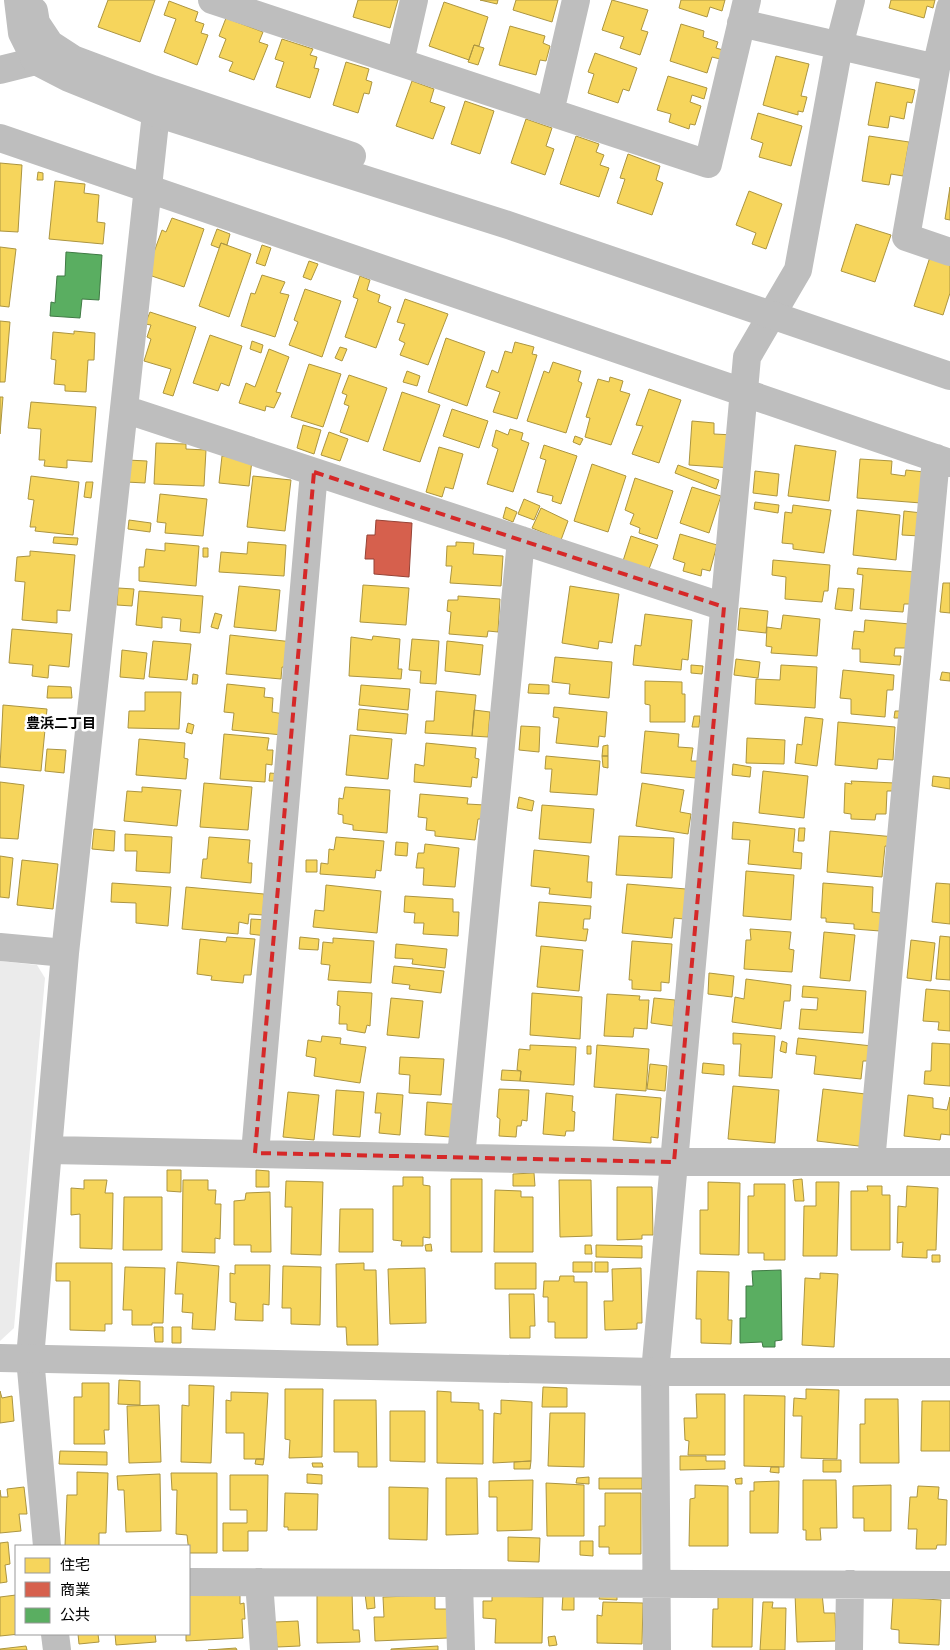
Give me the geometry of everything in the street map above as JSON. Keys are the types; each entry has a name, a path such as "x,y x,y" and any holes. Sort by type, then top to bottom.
{"street":[{"path":"18,0 22,33 36,60 69,78 156,113 511,226 950,358"},
{"path":"32,0 36,23 50,44 73,59 153,89 567,230 776,307 950,376"},
{"path":"212,0 251,6 400,62 708,164 744,12 839,46 936,68"},
{"path":"400,62 414,0"},
{"path":"550,112 576,0"},
{"path":"657,1650 655,1372 747,358 798,270 839,46 851,0"},
{"path":"950,8 936,68 906,237 950,252"},
{"path":"0,70 36,60"},
{"path":"47,1545 30,1358 66,953 156,113"},
{"path":"0,138 744,390 943,460 871,1162"},
{"path":"124,409 724,607"},
{"path":"255,1153 314,472"},
{"path":"461,1157 521,540"},
{"path":"0,947 66,953"},
{"path":"49,1150 674,1162 950,1162"},
{"path":"0,1358 655,1372 950,1372"},
{"path":"190,1582 950,1585"},
{"path":"259,1582 264,1650"},
{"path":"459,1583 461,1650"},
{"path":"850,1584 850,1650"},
{"path":"55,1635 56,1650"}],"highlighted area":[{"path":"314,472 724,607 674,1162 255,1153"}],"shaded area":[{"path":"0,961 37,965 45,978 14,1328 0,1341"}],"building: 住宅":[{"path":"108,0 155,0 140,42 98,27"},
{"path":"358,0 398,0 390,28 353,17"},
{"path":"480,0 498,0 497,4"},
{"path":"516,0 558,0 552,22 513,10"},
{"path":"612,0 648,10 641,30 648,32 640,55 620,48 624,37 602,30"},
{"path":"681,0 725,0 722,11 710,7 707,17 679,8"},
{"path":"891,0 935,0 933,8 927,6 924,18 889,8"},
{"path":"169,1 198,12 195,21 204,24 201,33 208,35 197,65 164,52 176,19 164,15"},
{"path":"444,2 488,17 479,46 474,45 469,60 429,46"},
{"path":"226,18 263,32 259,42 268,45 254,80 229,71 233,62 219,57 226,39 219,36"},
{"path":"681,24 704,31 703,37 718,42 716,48 723,50 720,59 712,57 707,73 670,61"},
{"path":"510,26 545,36 543,43 550,46 546,61 540,60 536,75 499,65"},
{"path":"282,39 313,49 310,55 317,57 314,68 319,69 310,98 276,87 284,62 275,59"},
{"path":"474,45 484,48 478,65 468,62"},
{"path":"595,53 637,68 629,91 623,89 618,103 588,93 594,74 588,72"},
{"path":"776,56 809,64 801,96 807,97 803,112 798,111 798,115 763,105"},
{"path":"346,62 369,69 366,80 372,82 369,94 364,93 358,113 333,105"},
{"path":"668,76 707,88 704,99 692,95 690,102 701,106 695,125 690,124 689,129 669,122 671,114 657,110"},
{"path":"412,81 434,89 430,102 445,107 433,139 396,126"},
{"path":"876,82 915,90 912,103 907,102 904,119 890,116 888,128 868,125"},
{"path":"465,101 494,111 480,154 451,144"},
{"path":"758,113 802,126 791,166 759,157 763,143 751,139"},
{"path":"526,119 552,128 546,146 554,149 545,175 511,163"},
{"path":"576,136 599,144 596,152 604,155 600,165 609,168 599,197 560,184"},
{"path":"869,136 909,142 903,176 891,174 889,185 862,181"},
{"path":"628,154 660,166 656,180 663,183 652,215 617,203 625,179 620,178"},
{"path":"0,163 22,165 18,232 0,231"},
{"path":"38,172 43,173 43,180 37,180"},
{"path":"55,181 85,184 84,193 99,195 97,222 105,223 103,244 49,239"},
{"path":"950,187 950,220 945,219"},
{"path":"749,191 782,204 766,249 752,244 756,233 736,225"},
{"path":"172,218 204,229 184,287 146,274 162,230 166,232"},
{"path":"856,224 891,235 875,282 841,271"},
{"path":"217,229 230,234 227,245 221,243 219,248 211,245"},
{"path":"221,243 251,254 229,317 199,306"},
{"path":"262,245 271,248 265,266 256,263"},
{"path":"0,247 16,249 9,307 0,306"},
{"path":"930,257 950,263 950,293 943,315 914,306"},
{"path":"309,261 318,264 311,280 303,277"},
{"path":"262,275 285,282 280,293 289,295 275,337 241,326 251,293 255,294"},
{"path":"360,276 370,280 367,290 380,295 378,302 391,307 376,348 345,337 358,299 353,297"},
{"path":"305,289 341,301 322,357 289,345 298,322 294,320"},
{"path":"405,299 448,314 428,365 400,355 405,343 399,340 405,324 397,322"},
{"path":"150,312 196,327 173,396 163,393 171,369 144,361 151,339 147,337 151,325 145,324"},
{"path":"0,321 10,322 5,382 0,382"},
{"path":"74,331 95,333 94,360 88,360 86,392 65,391 65,385 54,384 56,360 51,359 53,332 74,334"},
{"path":"210,335 242,346 229,386 221,383 218,391 193,383"},
{"path":"446,338 485,352 467,406 428,392"},
{"path":"252,341 263,345 261,353 250,349"},
{"path":"515,342 534,347 532,354 537,355 517,419 493,412 500,392 486,387 492,370 498,373 505,351 512,353"},
{"path":"340,347 347,349 342,361 335,358"},
{"path":"269,349 289,357 276,392 281,393 274,408 266,406 265,411 239,403 246,383 255,387"},
{"path":"553,362 581,371 578,381 582,383 566,433 527,421 544,371 549,373"},
{"path":"309,364 341,374 323,427 291,417"},
{"path":"407,371 420,376 417,386 403,382"},
{"path":"349,375 387,388 368,442 340,432 349,406 344,404 347,395 342,393"},
{"path":"610,377 623,381 620,391 630,394 611,445 585,437 590,418 586,417 598,379 609,382"},
{"path":"649,389 681,400 659,463 632,454 643,426 636,425"},
{"path":"402,392 440,405 420,462 383,450"},
{"path":"0,397 3,397 0,434"},
{"path":"31,402 96,407 92,462 67,460 67,468 44,466 45,460 39,460 41,429 28,428"},
{"path":"452,409 488,421 479,448 443,436"},
{"path":"692,421 714,423 714,434 734,435 732,468 689,465"},
{"path":"303,425 321,430 314,454 297,448"},
{"path":"510,429 523,433 521,440 529,443 513,492 487,484 498,449 492,446 496,430 508,435"},
{"path":"329,432 348,439 340,461 321,455"},
{"path":"575,436 583,439 580,445 573,442"},
{"path":"156,443 186,444 186,449 206,450 204,486 154,484"},
{"path":"544,445 577,456 561,504 552,501 553,496 537,492 546,460 540,458"},
{"path":"795,445 836,451 829,501 788,496"},
{"path":"439,447 463,454 453,489 445,487 442,497 426,492"},
{"path":"222,456 252,460 249,486 219,483"},
{"path":"860,459 892,461 891,474 905,476 906,470 924,472 921,503 857,498"},
{"path":"127,460 147,461 145,483 126,482"},
{"path":"592,464 626,476 608,532 574,521"},
{"path":"678,465 719,480 716,489 675,473"},
{"path":"755,471 779,474 777,496 753,493"},
{"path":"31,476 79,482 73,535 35,531 36,527 30,527 34,500 28,499"},
{"path":"253,476 291,480 285,531 247,527"},
{"path":"635,478 673,491 657,539 639,533 640,528 630,524 634,514 625,510"},
{"path":"86,482 93,482 91,498 84,497"},
{"path":"692,487 721,496 709,533 680,523"},
{"path":"160,494 207,499 203,536 165,533 166,523 157,522"},
{"path":"524,499 540,506 534,520 518,514"},
{"path":"755,502 779,505 778,513 754,509"},
{"path":"793,505 831,510 824,553 793,549 793,544 782,543 785,512 792,513"},
{"path":"506,507 517,512 513,522 503,518"},
{"path":"541,508 568,521 561,540 532,528"},
{"path":"857,510 900,515 896,560 853,555"},
{"path":"904,511 922,513 920,536 902,535"},
{"path":"129,520 151,523 150,532 128,529"},
{"path":"680,534 717,545 710,571 702,569 701,576 683,571 685,563 673,559"},
{"path":"631,536 658,545 649,569 623,561"},
{"path":"54,537 78,538 77,545 53,543"},
{"path":"248,542 286,545 284,576 219,572 221,552 247,554"},
{"path":"456,542 474,543 473,554 503,556 501,586 450,583 452,566 446,566 447,546 456,546"},
{"path":"165,543 199,546 196,586 139,581 139,567 144,567 146,549 165,551"},
{"path":"203,548 208,548 208,557 203,557"},
{"path":"30,551 75,555 70,611 57,610 57,623 22,620 25,582 15,581 17,557 30,556"},
{"path":"773,560 830,565 828,591 824,591 822,602 785,599 786,577 772,575"},
{"path":"858,568 917,572 915,604 904,604 903,612 860,609 863,575 857,574"},
{"path":"943,583 950,583 950,613 940,612"},
{"path":"363,585 409,588 406,625 360,622"},
{"path":"239,586 280,590 276,631 234,627"},
{"path":"570,586 619,594 612,643 599,641 598,649 562,643"},
{"path":"118,588 134,589 132,606 117,605"},
{"path":"838,588 854,589 852,611 835,609"},
{"path":"139,591 203,596 200,633 180,631 181,619 162,617 162,628 136,625"},
{"path":"458,596 500,599 498,632 488,631 487,637 449,634 451,612 447,611 448,600 458,600"},
{"path":"740,608 768,611 766,633 738,630"},
{"path":"215,613 222,615 218,629 211,627"},
{"path":"645,614 692,620 688,660 682,659 681,670 633,665 635,645 641,646"},
{"path":"783,615 820,619 817,656 771,653 772,647 766,646 767,627 781,629"},
{"path":"865,620 910,624 908,648 895,648 894,656 901,656 900,665 860,662 860,649 852,649 854,631 864,632"},
{"path":"12,629 72,634 69,667 49,665 48,678 32,676 33,665 9,663"},
{"path":"230,635 293,642 290,668 282,667 281,679 226,674"},
{"path":"373,636 400,639 398,669 402,669 401,679 349,676 351,637 372,640"},
{"path":"412,639 439,641 436,684 420,683 421,671 409,670"},
{"path":"153,641 191,644 187,680 149,677"},
{"path":"447,641 483,645 480,675 445,671"},
{"path":"122,650 147,653 144,679 120,677"},
{"path":"555,657 612,662 609,698 569,694 570,684 552,682"},
{"path":"736,659 760,662 758,678 734,675"},
{"path":"691,665 703,666 702,674 691,673"},
{"path":"781,665 817,667 815,708 755,704 756,679 780,680"},
{"path":"843,670 894,675 893,690 887,690 885,717 851,714 851,699 840,698"},
{"path":"942,672 950,673 950,681 940,680"},
{"path":"193,674 198,675 197,684 192,684"},
{"path":"645,681 682,682 682,694 685,694 685,722 650,722 650,705 645,704"},
{"path":"227,684 265,688 264,697 273,698 272,712 284,714 282,735 232,730 234,713 224,712"},
{"path":"529,684 549,685 549,694 528,693"},
{"path":"361,685 410,689 408,710 359,705"},
{"path":"48,686 71,687 72,698 47,698"},
{"path":"436,691 476,695 472,736 425,733 426,721 434,721"},
{"path":"145,692 181,692 179,729 128,728 129,711 145,711"},
{"path":"3,705 47,709 41,771 0,767"},
{"path":"554,707 607,712 605,737 599,736 598,747 556,743 559,718 553,717"},
{"path":"359,709 408,714 406,734 357,730"},
{"path":"474,710 490,712 488,737 472,736"},
{"path":"895,711 903,711 902,718 894,718"},
{"path":"694,716 700,716 699,727 692,727"},
{"path":"805,717 823,719 817,766 795,763 797,744 802,745"},
{"path":"838,722 895,727 893,760 878,759 877,769 835,765"},
{"path":"188,723 194,725 192,734 186,732"},
{"path":"521,726 540,727 539,752 519,750"},
{"path":"645,731 679,734 678,747 693,748 691,761 698,761 696,778 641,773"},
{"path":"224,734 269,738 267,750 273,750 272,765 266,764 265,782 220,779"},
{"path":"350,735 392,739 388,779 346,775"},
{"path":"747,738 785,740 784,764 746,763"},
{"path":"139,739 185,743 184,758 188,759 186,779 136,775"},
{"path":"426,743 476,748 475,758 479,759 477,778 472,777 471,787 414,782 415,764 424,766"},
{"path":"608,745 608,756 602,756 603,746"},
{"path":"47,749 66,750 64,773 45,771"},
{"path":"546,756 600,761 597,795 550,792 552,769 545,769"},
{"path":"602,756 608,756 608,768 603,767"},
{"path":"733,764 751,767 750,777 732,775"},
{"path":"763,771 808,776 804,818 759,813"},
{"path":"270,773 281,774 281,781 269,781"},
{"path":"933,776 950,778 950,789 932,786"},
{"path":"851,781 895,783 895,791 887,791 886,814 876,814 875,820 851,819 851,814 844,813 845,783 852,784"},
{"path":"0,782 24,785 18,839 0,838"},
{"path":"204,783 252,787 248,830 200,827"},
{"path":"642,783 684,790 680,812 691,814 688,834 636,826"},
{"path":"142,787 181,790 177,826 124,821 127,791 142,792"},
{"path":"345,787 390,790 387,833 353,830 353,825 343,823 343,815 338,814 339,798 343,799"},
{"path":"420,794 468,798 467,804 485,805 483,819 478,819 475,840 435,836 435,831 426,830 427,818 418,817"},
{"path":"519,797 534,801 532,811 517,808"},
{"path":"542,805 594,809 591,843 539,839"},
{"path":"733,822 795,829 793,852 802,853 801,869 748,864 750,840 732,839"},
{"path":"799,828 805,828 804,841 798,841"},
{"path":"94,829 115,831 114,851 92,849"},
{"path":"830,831 895,837 894,847 885,846 882,877 827,872"},
{"path":"125,834 172,837 170,873 136,871 137,851 125,851"},
{"path":"619,836 674,838 672,878 616,875"},
{"path":"209,837 250,840 248,863 252,863 251,883 201,878 203,859 207,859"},
{"path":"336,837 384,841 381,871 376,870 375,878 320,874 321,863 328,864 329,849 334,850"},
{"path":"396,842 408,843 407,856 395,855"},
{"path":"425,844 459,848 455,887 423,885 424,868 416,868 418,853 424,853"},
{"path":"534,850 589,856 587,882 592,882 591,898 549,894 550,888 531,886"},
{"path":"0,856 13,858 9,898 0,897"},
{"path":"22,860 58,864 53,909 17,905"},
{"path":"306,860 317,860 317,872 306,872"},
{"path":"746,871 794,875 791,920 743,916"},
{"path":"112,883 171,887 168,926 136,923 136,903 111,902"},
{"path":"823,883 873,887 872,912 881,913 880,931 854,929 854,924 826,922 826,918 821,918"},
{"path":"936,883 950,884 950,924 932,922"},
{"path":"627,884 686,889 684,919 674,918 672,938 622,933"},
{"path":"326,885 381,891 377,933 313,927 315,910 324,911"},
{"path":"186,887 264,894 263,915 249,914 248,924 239,922 238,934 182,929"},
{"path":"405,896 453,899 453,912 459,912 458,936 423,934 424,923 414,923 415,913 404,912"},
{"path":"539,902 591,906 590,919 584,919 583,929 588,929 586,941 536,936"},
{"path":"251,919 268,920 266,936 250,934"},
{"path":"750,929 791,932 789,949 794,950 792,972 744,969 746,940 751,940"},
{"path":"824,932 855,935 850,981 820,978"},
{"path":"940,936 950,937 950,980 936,979"},
{"path":"227,937 255,939 251,975 244,975 243,983 211,980 212,976 197,974 200,939 226,942"},
{"path":"300,937 319,939 318,950 299,949"},
{"path":"333,938 374,941 371,983 328,980 330,965 321,964 323,942 333,943"},
{"path":"911,940 935,943 931,981 907,978"},
{"path":"632,941 672,944 669,983 661,982 661,991 632,989 632,980 629,980"},
{"path":"396,944 447,949 445,968 412,964 413,959 395,958"},
{"path":"541,946 583,950 579,991 537,987"},
{"path":"394,966 444,971 441,993 409,989 410,985 392,983"},
{"path":"709,973 734,976 732,997 708,994"},
{"path":"746,979 791,985 790,1001 784,1001 781,1029 732,1022 735,997 744,999"},
{"path":"803,986 866,991 863,1033 799,1029 801,1009 817,1010 818,998 802,997"},
{"path":"926,989 950,991 950,1031 938,1030 939,1022 923,1021"},
{"path":"338,991 372,993 370,1026 367,1025 365,1033 347,1030 347,1024 339,1024 340,1006 337,1005"},
{"path":"532,993 582,997 580,1039 530,1035"},
{"path":"607,994 640,996 639,1000 649,1000 647,1029 634,1028 633,1037 604,1036"},
{"path":"391,998 423,1001 419,1038 387,1035"},
{"path":"654,998 675,1000 673,1026 651,1023"},
{"path":"733,1033 775,1036 772,1078 739,1076 741,1044 733,1044"},
{"path":"322,1036 341,1038 340,1044 366,1047 360,1083 314,1076 316,1058 306,1056 308,1040 321,1042"},
{"path":"798,1038 872,1046 871,1061 863,1061 861,1079 814,1074 816,1056 796,1054"},
{"path":"782,1041 787,1043 786,1053 780,1051"},
{"path":"932,1043 950,1044 950,1086 924,1084 925,1071 931,1071"},
{"path":"530,1045 576,1047 574,1085 520,1081 521,1071 517,1070 519,1049 530,1050"},
{"path":"597,1045 649,1049 646,1091 594,1087"},
{"path":"587,1046 591,1046 591,1054 587,1054"},
{"path":"400,1057 444,1059 441,1095 409,1093 410,1075 399,1074"},
{"path":"703,1063 724,1065 724,1075 702,1073"},
{"path":"650,1064 667,1066 665,1091 647,1089"},
{"path":"502,1070 521,1071 520,1081 501,1080"},
{"path":"733,1086 779,1090 775,1143 728,1139"},
{"path":"499,1089 529,1090 527,1121 522,1120 521,1126 517,1126 516,1137 499,1136 500,1119 497,1117"},
{"path":"823,1089 874,1095 867,1147 817,1141"},
{"path":"336,1090 364,1092 360,1137 333,1135"},
{"path":"288,1092 319,1095 314,1140 283,1137"},
{"path":"377,1093 403,1095 400,1135 379,1133 381,1113 375,1113"},
{"path":"546,1093 573,1096 572,1111 575,1112 574,1131 566,1131 565,1136 543,1134"},
{"path":"616,1094 661,1098 658,1138 651,1137 651,1143 613,1140"},
{"path":"908,1095 933,1098 933,1108 947,1110 950,1097 950,1135 941,1134 940,1140 904,1136"},
{"path":"427,1102 464,1105 462,1138 425,1135"},
{"path":"167,1170 181,1170 181,1192 167,1191"},
{"path":"256,1170 269,1171 269,1187 256,1187"},
{"path":"534,1173 535,1186 513,1186 513,1174"},
{"path":"403,1177 423,1177 423,1185 430,1186 430,1238 423,1237 423,1246 401,1246 402,1241 393,1240 393,1186 403,1186"},
{"path":"451,1179 482,1179 482,1252 451,1252"},
{"path":"802,1179 804,1201 795,1201 793,1180"},
{"path":"84,1180 107,1180 105,1193 113,1193 112,1249 80,1248 80,1214 71,1215 71,1188 84,1189"},
{"path":"183,1180 208,1180 208,1190 216,1190 215,1204 221,1204 220,1239 215,1238 215,1253 182,1252"},
{"path":"559,1180 591,1180 592,1236 560,1237"},
{"path":"286,1181 323,1182 321,1255 291,1254 292,1207 285,1207"},
{"path":"708,1182 740,1183 739,1255 700,1254 700,1210 708,1210"},
{"path":"816,1182 839,1182 837,1256 803,1256 804,1206 816,1206"},
{"path":"754,1184 785,1184 785,1260 764,1260 764,1253 748,1253 748,1196 754,1196"},
{"path":"867,1186 882,1186 882,1195 890,1195 890,1250 851,1250 851,1191 868,1191"},
{"path":"907,1186 938,1188 936,1250 927,1250 927,1258 902,1257 903,1242 897,1243 898,1206 906,1207"},
{"path":"617,1187 652,1187 653,1235 642,1235 642,1239 617,1240"},
{"path":"495,1190 521,1191 521,1197 533,1197 533,1252 494,1252"},
{"path":"270,1192 271,1252 251,1252 251,1245 234,1245 234,1201 245,1200 246,1193"},
{"path":"124,1197 162,1197 162,1250 123,1250"},
{"path":"340,1209 373,1209 373,1252 339,1252"},
{"path":"431,1244 432,1251 426,1251 425,1245"},
{"path":"585,1245 591,1245 592,1254 585,1254"},
{"path":"596,1245 642,1246 642,1258 596,1257"},
{"path":"932,1255 940,1255 940,1262 932,1262"},
{"path":"177,1262 219,1266 215,1330 192,1329 193,1313 182,1312 183,1294 175,1294"},
{"path":"573,1262 592,1262 592,1272 573,1272"},
{"path":"595,1262 608,1262 608,1272 595,1272"},
{"path":"56,1263 112,1263 112,1324 105,1324 105,1331 70,1330 70,1281 56,1281"},
{"path":"364,1263 364,1270 376,1270 378,1345 347,1345 346,1327 337,1327 336,1264"},
{"path":"495,1263 536,1263 536,1289 495,1289"},
{"path":"235,1265 270,1265 269,1305 263,1304 263,1321 235,1320 236,1303 230,1302 230,1273 235,1274"},
{"path":"283,1266 321,1267 320,1325 291,1324 291,1308 282,1308"},
{"path":"125,1267 165,1268 163,1323 132,1325 132,1310 123,1310"},
{"path":"425,1268 426,1323 390,1324 388,1269"},
{"path":"641,1268 642,1323 637,1323 637,1329 605,1330 604,1301 613,1301 612,1269"},
{"path":"697,1271 729,1272 728,1320 732,1320 731,1344 701,1343 701,1319 696,1319"},
{"path":"820,1273 838,1274 834,1347 802,1345 805,1278 820,1279"},
{"path":"560,1276 574,1276 574,1282 587,1282 587,1338 555,1338 555,1322 548,1322 548,1297 543,1297 544,1281 559,1281"},
{"path":"509,1294 534,1294 535,1326 530,1326 530,1338 510,1338"},
{"path":"154,1327 163,1327 163,1342 155,1342"},
{"path":"172,1327 181,1327 181,1343 172,1343"},
{"path":"119,1380 140,1381 140,1405 118,1404"},
{"path":"82,1383 109,1383 109,1430 104,1430 105,1444 74,1444 74,1397 82,1397"},
{"path":"189,1385 214,1386 211,1463 181,1462 182,1405 189,1406"},
{"path":"543,1387 567,1388 567,1407 542,1407"},
{"path":"285,1389 323,1389 322,1457 289,1458 290,1440 285,1439"},
{"path":"806,1389 839,1390 837,1459 801,1458 802,1416 793,1416 794,1398 806,1399"},
{"path":"0,1391 2,1398 12,1396 14,1421 0,1423"},
{"path":"437,1391 451,1392 451,1402 479,1403 479,1410 483,1410 483,1464 437,1463"},
{"path":"231,1392 268,1393 264,1459 244,1459 244,1433 226,1433 226,1400 231,1401"},
{"path":"696,1394 725,1394 725,1455 688,1455 689,1441 685,1440 684,1418 697,1418"},
{"path":"744,1395 785,1396 784,1467 744,1466"},
{"path":"865,1399 898,1399 899,1463 860,1463 860,1424 865,1424"},
{"path":"334,1400 376,1400 377,1467 358,1467 358,1452 334,1452"},
{"path":"501,1400 532,1402 531,1461 493,1463 494,1413 501,1414"},
{"path":"922,1401 950,1401 950,1451 921,1451"},
{"path":"159,1405 161,1462 129,1463 127,1406"},
{"path":"390,1411 425,1411 425,1462 390,1461"},
{"path":"550,1413 585,1413 584,1467 548,1466"},
{"path":"60,1451 107,1452 107,1465 59,1464"},
{"path":"680,1456 706,1456 706,1461 725,1461 725,1469 680,1470"},
{"path":"256,1459 264,1459 263,1465 255,1464"},
{"path":"823,1460 841,1460 841,1472 823,1472"},
{"path":"531,1461 530,1469 514,1469 514,1462"},
{"path":"312,1463 322,1463 323,1467 313,1467"},
{"path":"771,1467 779,1467 779,1473 770,1472"},
{"path":"77,1472 108,1473 106,1533 99,1533 99,1545 65,1545 67,1495 77,1495"},
{"path":"171,1473 217,1473 217,1553 190,1553 187,1535 176,1534 177,1490 172,1490"},
{"path":"160,1474 161,1531 126,1532 124,1490 118,1490 117,1476"},
{"path":"307,1474 322,1475 322,1484 307,1483"},
{"path":"230,1475 268,1475 267,1531 248,1531 248,1551 223,1551 223,1523 247,1523 247,1510 230,1510"},
{"path":"589,1477 589,1484 576,1483 577,1478"},
{"path":"446,1478 477,1478 478,1534 446,1535"},
{"path":"599,1478 642,1478 642,1489 599,1489"},
{"path":"742,1478 742,1484 736,1484 735,1479"},
{"path":"533,1480 532,1530 497,1531 497,1497 489,1497 489,1481"},
{"path":"803,1480 836,1480 837,1528 820,1528 821,1540 806,1540 806,1530 803,1530"},
{"path":"779,1481 778,1533 750,1533 750,1491 754,1491 754,1482"},
{"path":"546,1483 584,1485 584,1536 547,1536"},
{"path":"695,1485 728,1486 728,1546 689,1546 690,1499 695,1498"},
{"path":"891,1485 891,1531 864,1531 864,1518 853,1518 853,1486"},
{"path":"918,1486 939,1487 938,1499 947,1500 946,1545 937,1545 936,1549 916,1549 917,1529 908,1529 910,1497 917,1497"},
{"path":"24,1487 27,1514 19,1514 21,1531 0,1533 0,1490 1,1497 8,1497 7,1489"},
{"path":"389,1487 428,1488 427,1540 389,1539"},
{"path":"285,1493 318,1494 317,1530 288,1530 288,1527 284,1527"},
{"path":"605,1493 641,1493 641,1554 609,1554 609,1547 599,1547 599,1526 605,1526"},
{"path":"508,1537 540,1538 539,1562 508,1561"},
{"path":"580,1541 593,1541 593,1556 580,1555"},
{"path":"8,1542 10,1564 5,1565 7,1582 0,1583 0,1543"},
{"path":"352,1591 353,1630 359,1630 360,1642 317,1643 317,1592"},
{"path":"240,1592 240,1604 244,1603 245,1619 242,1619 243,1638 186,1641 186,1635 190,1635 190,1594"},
{"path":"718,1592 753,1592 752,1647 712,1647 713,1609 718,1609"},
{"path":"822,1593 824,1613 835,1613 836,1641 797,1642 795,1594"},
{"path":"365,1594 374,1594 375,1608 367,1609"},
{"path":"563,1594 574,1596 574,1610 562,1610"},
{"path":"15,1595 15,1634 0,1636 0,1597"},
{"path":"435,1595 435,1609 447,1609 448,1638 375,1641 374,1617 384,1617 383,1597"},
{"path":"600,1595 617,1595 617,1600 599,1599"},
{"path":"492,1596 543,1597 542,1643 495,1643 496,1619 483,1618 483,1601 492,1601"},
{"path":"893,1597 941,1600 939,1645 899,1643 899,1630 891,1629"},
{"path":"603,1602 643,1603 642,1644 597,1643 597,1615 602,1616"},
{"path":"763,1602 773,1602 772,1608 786,1608 785,1650 760,1650"},
{"path":"298,1621 300,1646 277,1647 275,1622"},
{"path":"78,1635 98,1635 99,1642 79,1644"},
{"path":"115,1635 155,1635 156,1642 116,1645"},
{"path":"555,1636 557,1645 549,1646 548,1637"},
{"path":"26,1646 27,1650 0,1650 0,1649"},
{"path":"438,1646 438,1650 391,1650 391,1649"},
{"path":"236,1648 237,1650 208,1650"}],"building: 商業":[{"path":"376,520 412,523 409,577 374,574 374,559 365,559 367,535 375,535"}],"building: 公共":[{"path":"66,252 102,255 99,300 82,299 80,318 50,316 51,302 55,303 57,276 65,276"},
{"path":"781,1270 782,1340 775,1341 775,1347 763,1347 762,1342 740,1343 740,1318 746,1318 746,1286 753,1286 752,1271"}],"district":[{"name":"豊浜二丁目","path":"61,723"}]}
